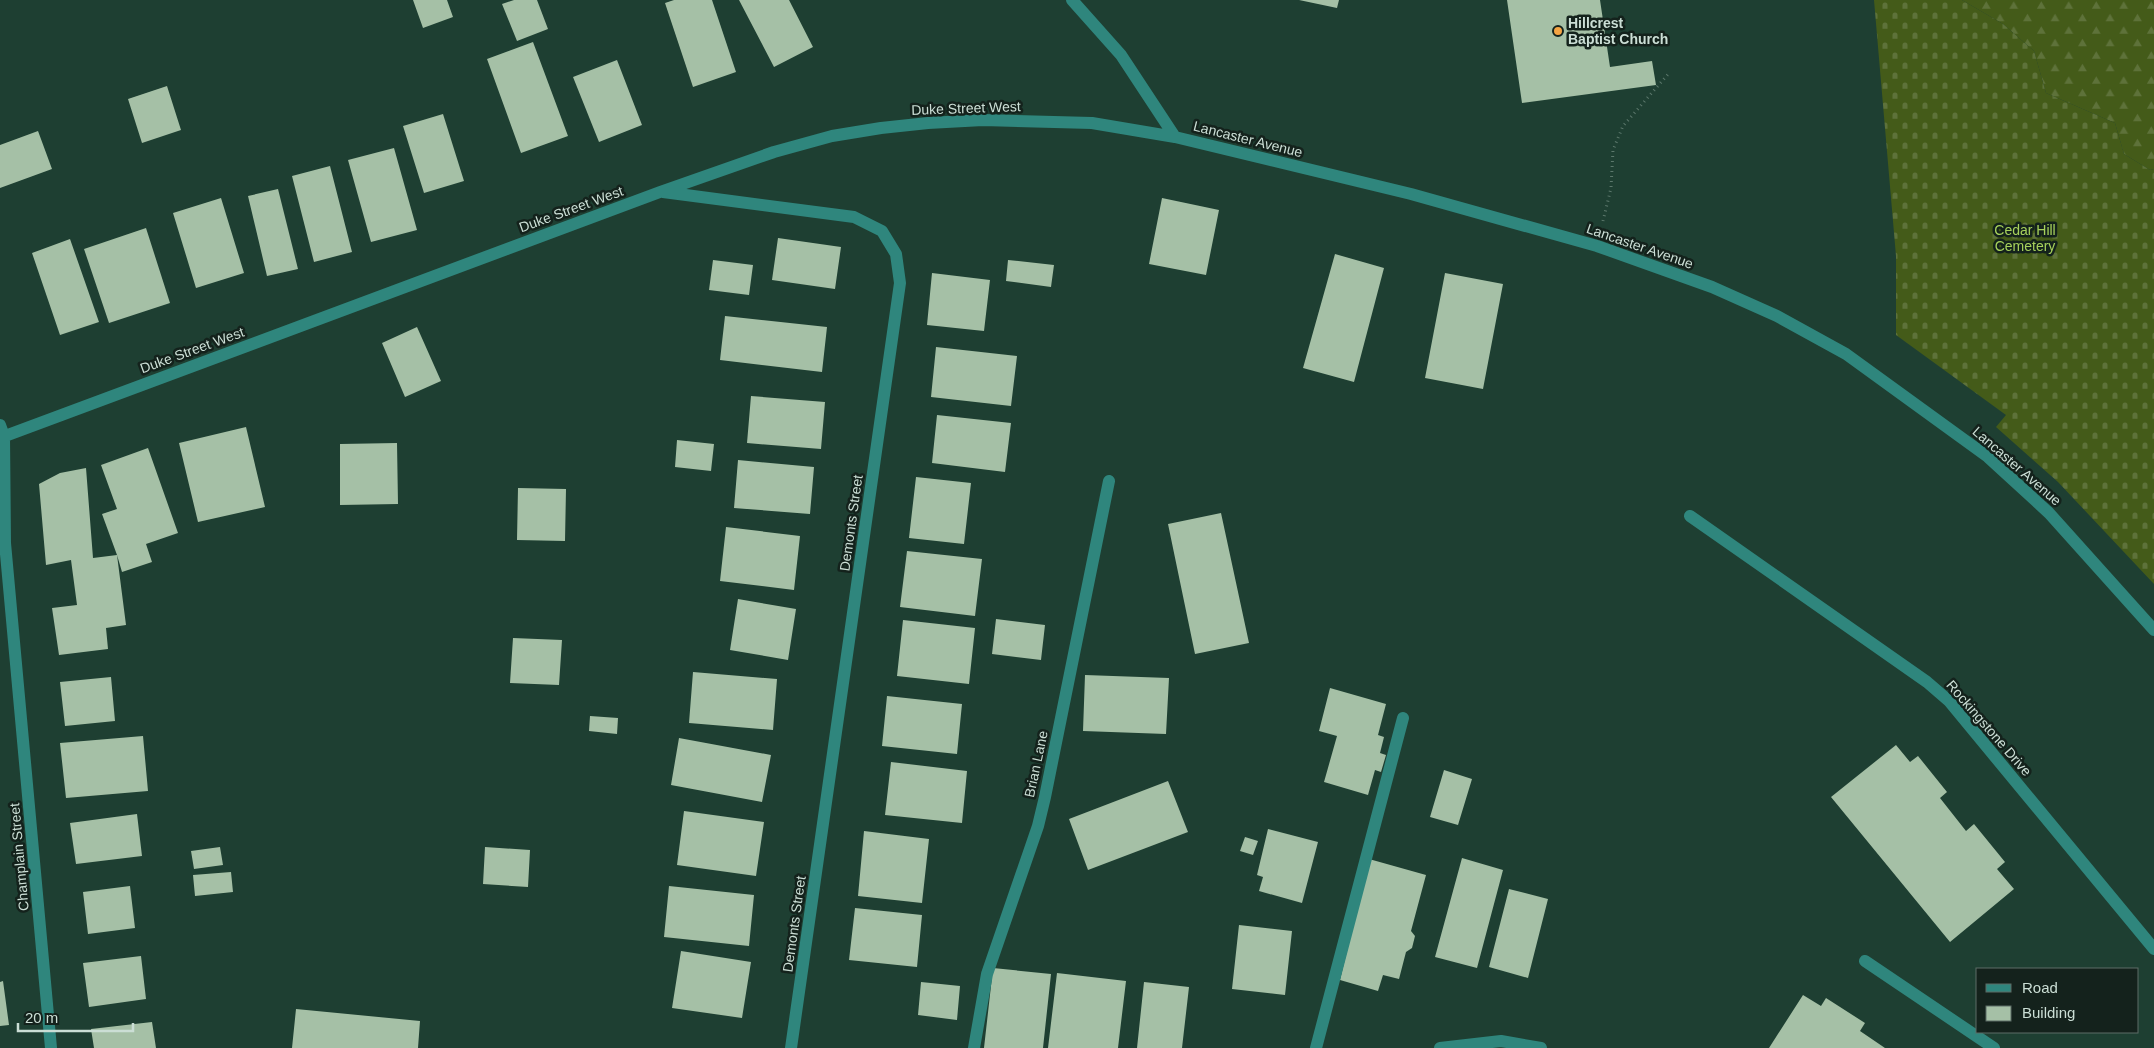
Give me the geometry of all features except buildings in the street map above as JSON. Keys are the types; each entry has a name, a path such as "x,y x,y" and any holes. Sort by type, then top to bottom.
{"street":[{"name":"Lancaster Avenue","path":"1072,0 1121,55 1176,136 1411,194 1597,246 1712,287 1778,316 1846,354 1988,457 2049,513 2154,630"},
{"name":"Duke Street West","path":"1,433 660,192 774,152 832,136 881,128 983,120 1082,123 1176,136"},
{"name":"Demonts Street","path":"660,192 854,217 882,231 896,254 900,283 791,1048"},
{"name":"Champlain Street","path":"1,433 5,543 52,1048"},
{"name":"Brian Lane","path":"974,1048 987,974 1038,826 1046,797 1109,481"},
{"name":"Rockingstone Drive","path":"1690,516 1927,682 1949,701 2154,949"},
{"path":"1316,1048 1404,718"},
{"path":"1865,961 1994,1048"},
{"path":"1440,1048 1502,1041 1541,1048"}],"path":[{"path":"1597,246 1611,188 1613,150 1623,126 1670,72"}],"green space":[{"name":"Cedar Hill Cemetery","path":"1874,0 1962,0 2003,24 2034,51 2046,93 2115,123 2124,154 2150,170 2154,169 2154,584 2058,482 1996,427 2006,415 1896,335 1896,256"},
{"path":"1962,0 2154,0 2154,169 2150,170 2124,154 2115,123 2046,93 2034,51 2003,24"}],"place":[{"name":"Hillcrest Baptist Church","path":"1558,31"}]}
